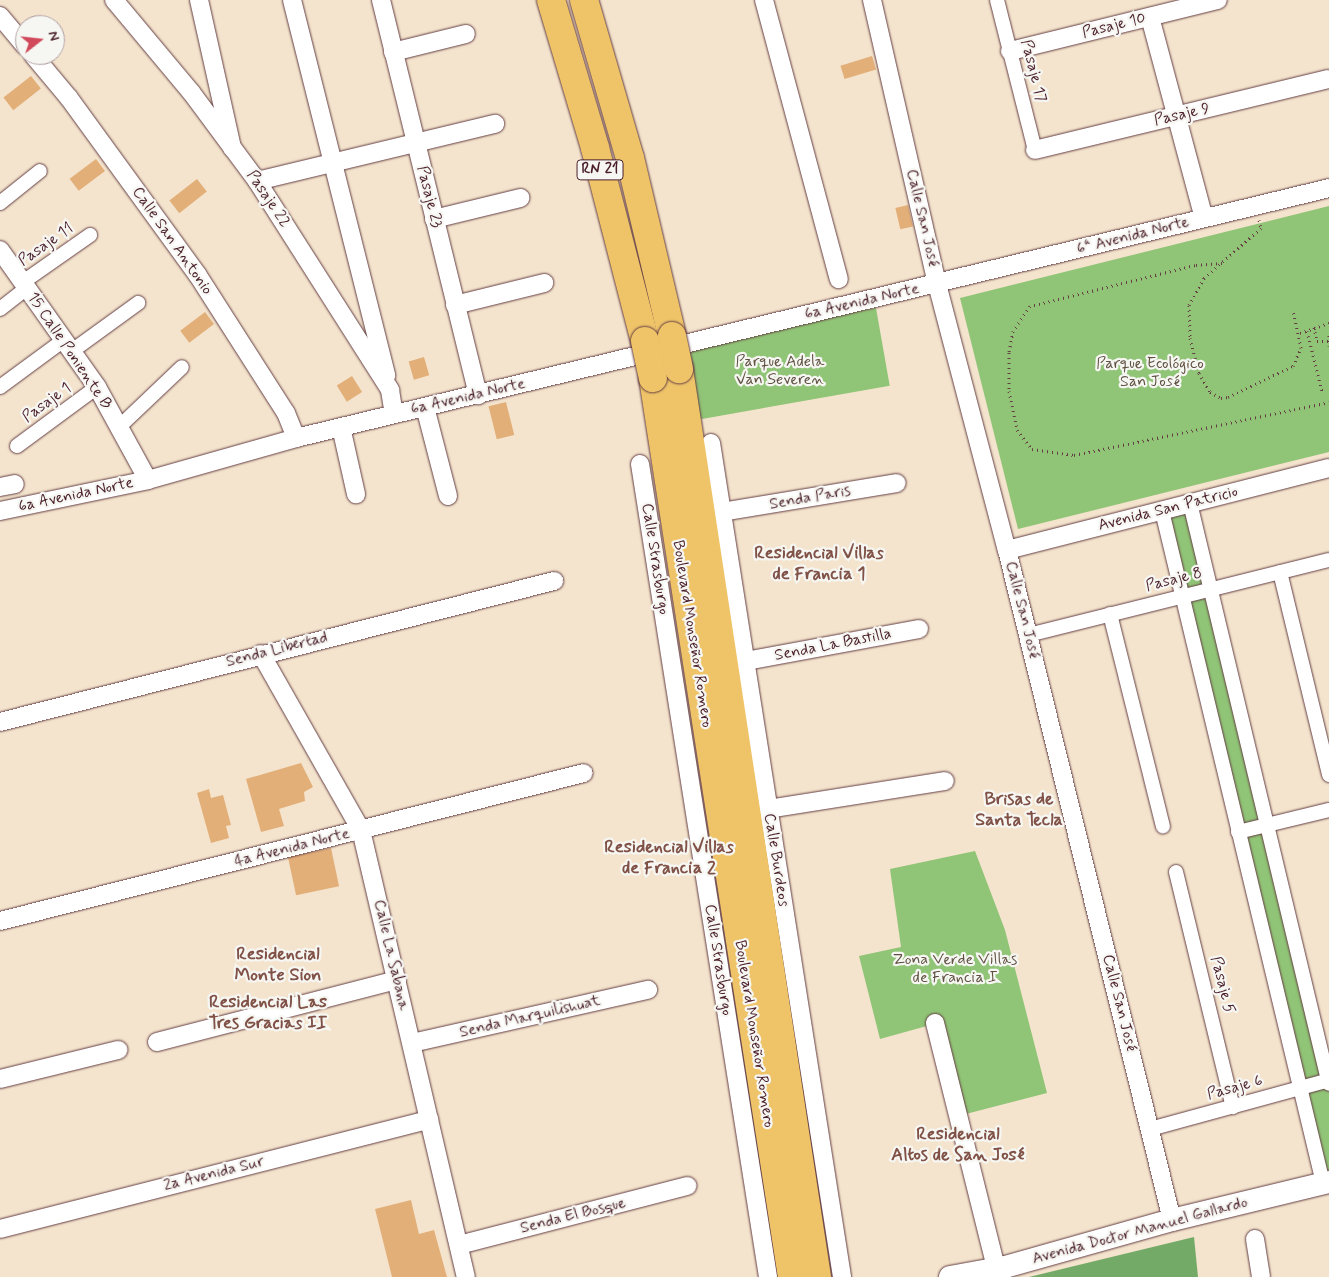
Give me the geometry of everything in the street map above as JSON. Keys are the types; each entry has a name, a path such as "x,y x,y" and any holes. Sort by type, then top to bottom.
{"highway":[{"name":"Boulevard Monseñor Romero","path":"551,0 605,185 653,378 792,1277"},
{"name":"Boulevard Monseñor Romero","path":"584,0 630,158 679,369 817,1277"}],"street":[{"name":"Pasaje 22","path":"114,0 191,92 232,150 257,181 390,390 394,414"},
{"path":"199,0 233,142 232,150"},
{"path":"292,0 390,390"},
{"name":"Pasaje 23","path":"380,0 478,394"},
{"path":"764,0 839,279"},
{"name":"Calle San José","path":"872,0 937,284 1007,550 1172,1220"},
{"name":"Pasaje 17","path":"997,0 1035,150"},
{"name":"Pasaje 10","path":"1010,52 1218,0"},
{"path":"0,16 15,34"},
{"path":"1150,17 1204,218"},
{"path":"393,52 466,34"},
{"name":"Calle San Antonio","path":"40,65 68,98 197,274 286,412 296,438"},
{"name":"Pasaje 9","path":"1035,150 1329,79"},
{"path":"257,181 495,124"},
{"path":"0,203 40,171"},
{"name":"6ª Avenida Norte","path":"937,284 1329,188"},
{"path":"434,219 520,198"},
{"name":"Pasaje 11","path":"0,308 25,285 90,236"},
{"name":"15 Calle Poniente B","path":"0,250 97,387 148,480"},
{"path":"456,305 544,283"},
{"name":"6a Avenida Norte","path":"0,511 148,480 296,438 937,284"},
{"path":"0,387 138,303"},
{"path":"118,428 182,367"},
{"name":"Pasaje 1","path":"17,446 97,387"},
{"path":"425,407 448,496"},
{"path":"341,427 356,494"},
{"name":"Calle Burdeos","path":"711,443 842,1277"},
{"name":"Calle Strasburgo","path":"640,464 768,1277"},
{"name":"Avenida San Patricio","path":"1007,550 1329,468"},
{"name":"Senda Paris","path":"722,512 897,483"},
{"path":"1190,503 1329,1082"},
{"path":"1162,511 1300,1088 1326,1182"},
{"name":"Pasaje 8","path":"1028,635 1329,560"},
{"path":"1280,572 1329,775"},
{"name":"Senda Libertad","path":"0,722 261,654 554,581"},
{"path":"1110,614 1163,827"},
{"name":"Senda La Bastilla","path":"746,661 919,629"},
{"name":"Calle La Sabana","path":"261,654 361,830 466,1277"},
{"name":"4a Avenida Norte","path":"0,921 584,773"},
{"path":"768,809 945,781"},
{"path":"1238,832 1329,810"},
{"name":"Pasaje 5","path":"1176,872 1233,1107"},
{"path":"157,1042 397,980"},
{"name":"Senda Marquilishuat","path":"412,1043 648,990"},
{"path":"935,1023 996,1268"},
{"path":"0,1079 118,1050"},
{"name":"Pasaje 6","path":"1150,1130 1300,1088 1329,1082"},
{"name":"2a Avenida Sur","path":"0,1229 429,1120"},
{"name":"Avenida Doctor Manuel Gallardo","path":"950,1277 996,1268 1172,1220 1326,1182"},
{"name":"Senda El Bosque","path":"458,1245 687,1186"},
{"path":"1255,1239 1261,1277"}],"path":[{"path":"1254,206 1261,228 1199,285 1188,309 1190,338 1196,361 1210,392 1221,398 1228,397 1286,372 1298,359 1300,333 1293,310"},
{"path":"1222,263 1195,265 1030,306 1013,331 1009,352 1010,391 1017,430 1032,449 1074,455 1329,402"},
{"path":"1300,333 1329,323"},
{"path":"1314,327 1317,341 1328,343 1329,335"},
{"path":"1307,332 1322,391"}],"green space":[{"name":"Parque Ecológico San José","path":"1329,206 1329,452 1018,529 960,298"},
{"name":"Parque Adela Van Severen","path":"876,308 890,386 701,419 687,341"},
{"path":"1192,512 1329,1085 1329,1170 1320,1172 1164,519"},
{"name":"Zona Verde Villas de Francia I","path":"975,851 1005,930 1047,1093 958,1116 934,1024 880,1039 859,956 901,947 890,869"},
{"path":"1194,1237 1198,1277 1029,1277"}],"building":[{"path":"872,56 876,69 845,79 840,66"},
{"path":"31,76 41,89 13,110 3,98"},
{"path":"96,159 105,171 79,191 70,179"},
{"path":"197,179 207,192 179,213 169,201"},
{"path":"908,205 913,226 900,229 895,208"},
{"path":"205,312 214,324 189,343 180,331"},
{"path":"424,357 429,375 414,380 409,361"},
{"path":"352,376 362,392 347,402 337,386"},
{"path":"506,402 514,435 497,439 489,406"},
{"path":"301,763 313,787 304,792 305,801 279,809 284,826 261,832 246,779"},
{"path":"209,789 211,798 223,795 231,825 226,826 229,838 211,843 197,793"},
{"path":"331,848 339,886 296,895 288,857"},
{"path":"411,1200 419,1234 434,1230 447,1277 392,1277 375,1209"}],"district":[{"name":"Residencial Villas de Francia 1","path":"819,564"},
{"name":"Brisas de Santa Tecla","path":"1019,810"},
{"name":"Residencial Villas de Francia 2","path":"669,858"},
{"name":"Residencial Monte Sion","path":"278,965"},
{"name":"Residencial Las Tres Gracias II","path":"268,1013"},
{"name":"Residencial Altos de San José","path":"958,1145"}]}
